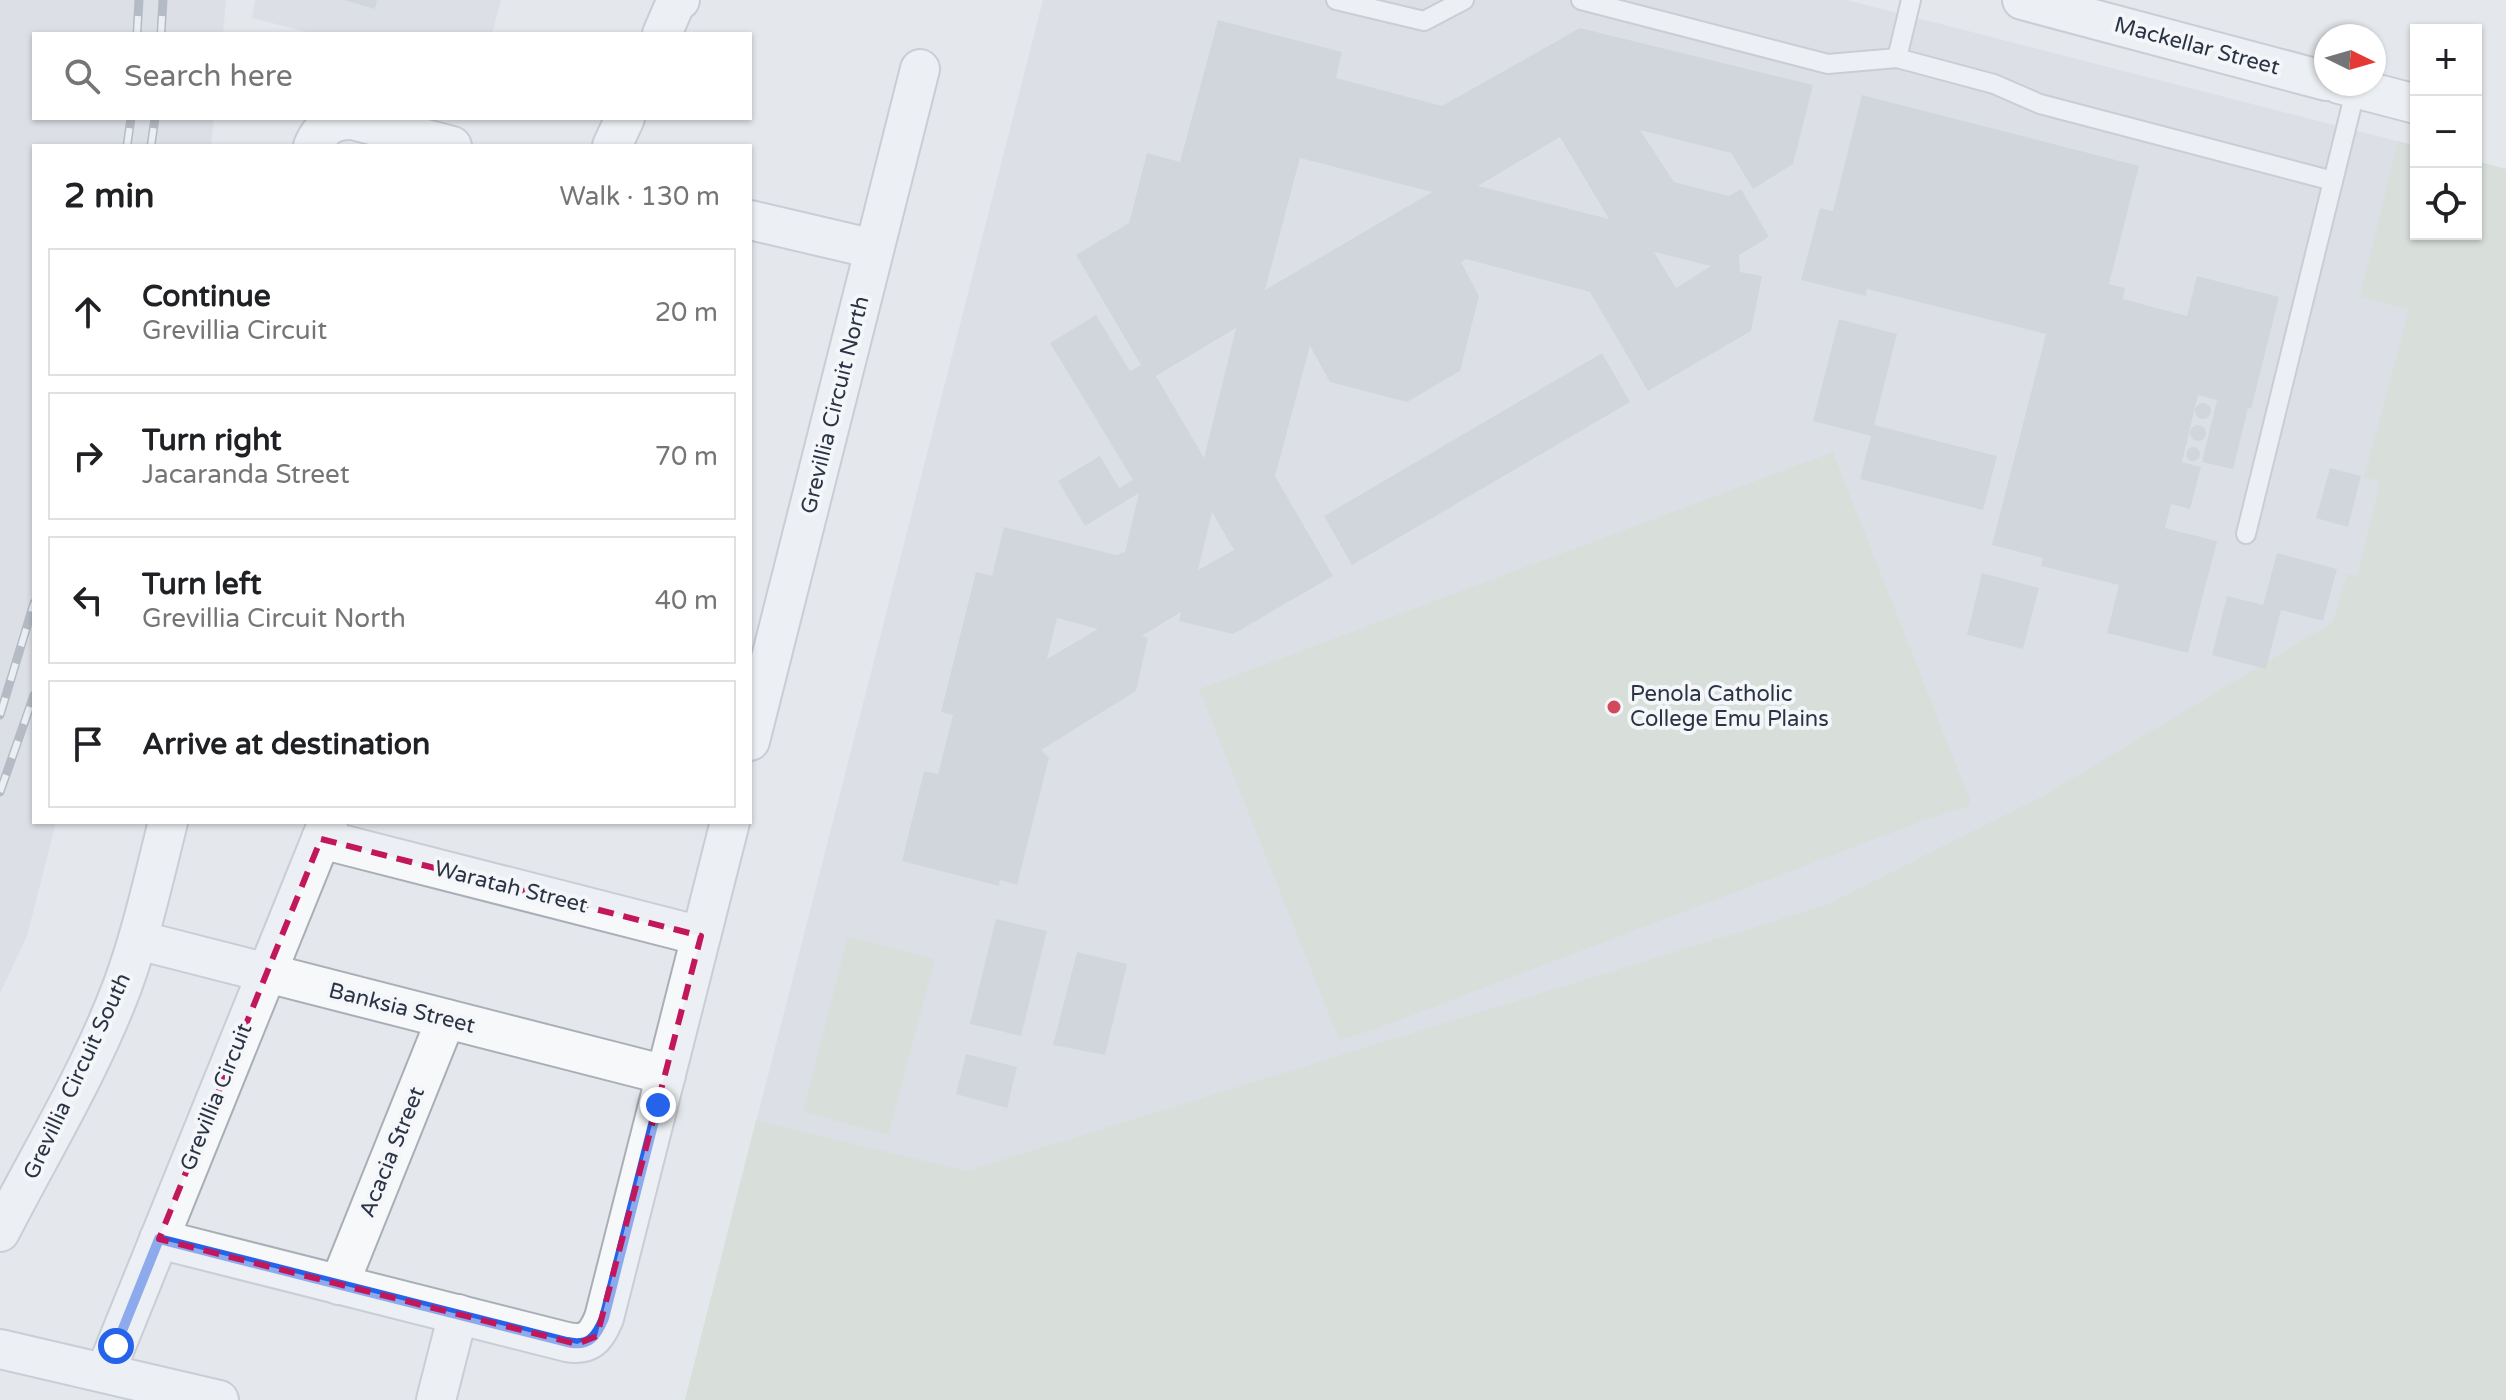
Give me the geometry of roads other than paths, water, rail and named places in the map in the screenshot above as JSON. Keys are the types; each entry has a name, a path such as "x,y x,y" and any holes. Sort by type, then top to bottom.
{"street":[{"name":"Mackellar Street","path":"2022,0 2314,77"},
{"name":"Grevillia Circuit North","path":"752,725 760,662 874,249 920,69"},
{"name":"Mackellar Street","path":"2386,96 2410,102"},
{"path":"318,138 331,123 353,120 444,144"},
{"path":"613,144 624,120"},
{"path":"752,220 874,249"},
{"name":"Grevillia Circuit South","path":"0,1232 93,1051 121,989 138,940 167,824"},
{"path":"159,1239 567,1342 587,1343 597,1336 729,824"},
{"name":"Waratah Street","path":"325,830 701,936"},
{"name":"Grevillia Circuit","path":"105,1373 325,830"},
{"name":"Banksia Street","path":"138,940 666,1075"},
{"name":"Acacia Street","path":"339,1285 446,1019"},
{"path":"436,1400 458,1314"},
{"path":"0,1349 219,1400"}],"lane":[{"path":"1336,0 1424,21 1464,0"},
{"path":"1581,0 1828,64 1897,58 1994,84 2040,104 2333,181"},
{"path":"1897,58 1911,0"},
{"path":"2246,534 2333,181 2339,96"}],"railway":[{"path":"137,32 139,0"},
{"path":"161,32 163,0"},
{"path":"127,144 131,120"},
{"path":"151,144 155,120"},
{"path":"0,715 32,610"},
{"path":"0,792 32,701"}],"place":[{"name":"Penola Catholic College Emu Plains","path":"1614,707"}]}
